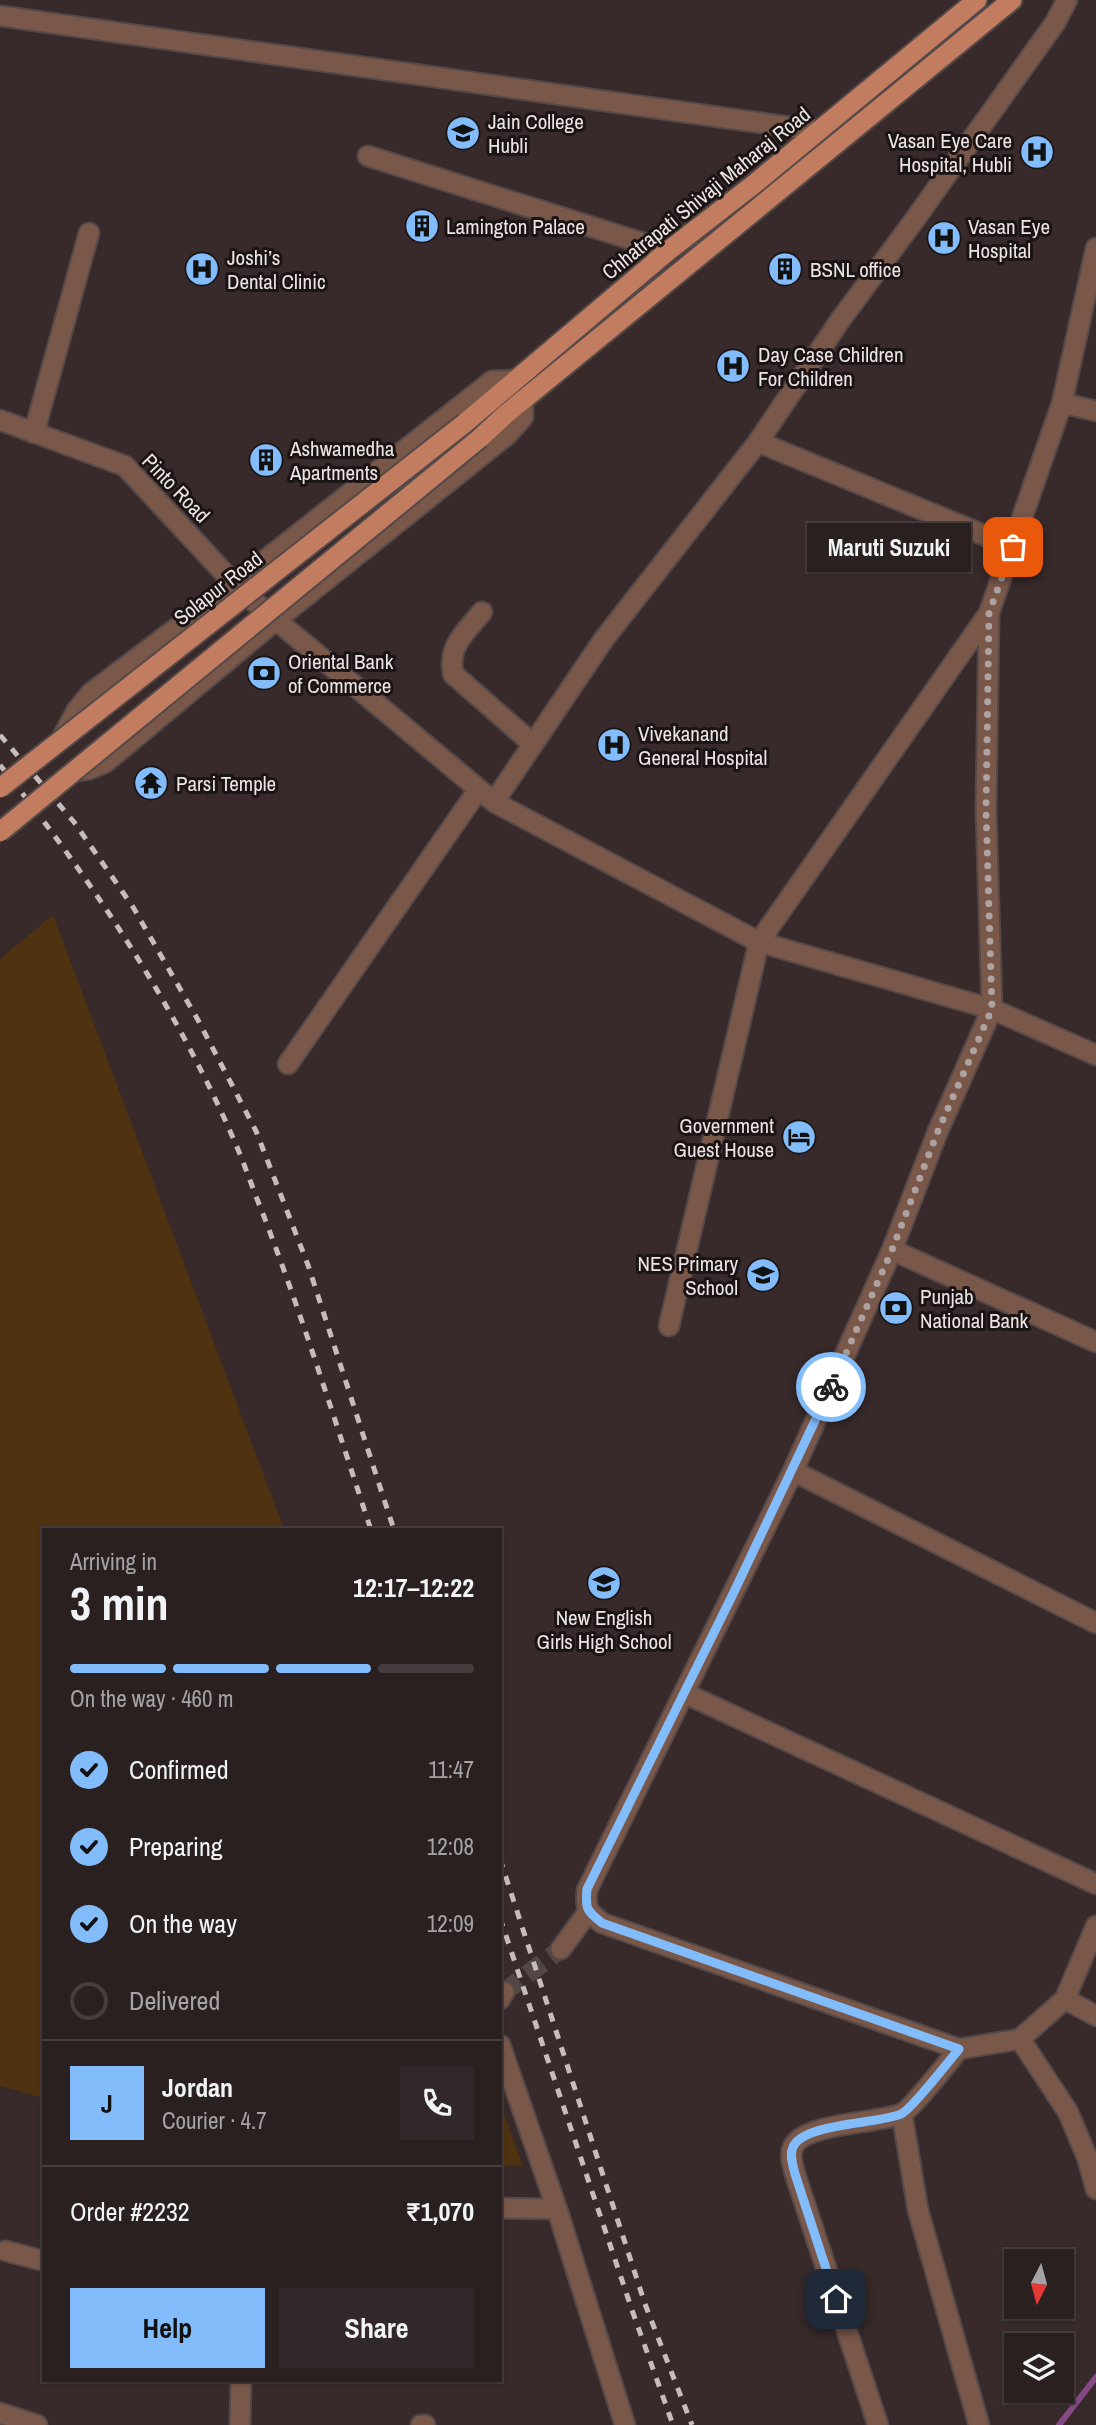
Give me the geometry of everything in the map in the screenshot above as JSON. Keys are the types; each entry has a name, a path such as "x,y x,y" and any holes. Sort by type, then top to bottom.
{"main road":[{"name":"Chhatrapati Shivaji Maharaj Road","path":"465,423 668,251 753,186 976,0"},
{"path":"0,832 480,438 523,399 1012,0"},
{"name":"Solapur Road","path":"0,788 465,423"}],"street":[{"path":"494,802 604,639 758,442 841,319 1047,34 1067,0"},
{"path":"0,16 818,131"},
{"path":"368,156 668,251"},
{"path":"34,433 89,233"},
{"path":"669,1326 759,942 989,613 1062,403 1096,248"},
{"path":"60,741 77,710 91,693 492,381 515,380"},
{"path":"75,771 90,769 106,762 276,620 507,435 523,417 523,399"},
{"path":"1062,403 1096,411"},
{"name":"Pinto Road","path":"0,420 125,466 234,584 494,802 759,942 992,1009 1096,1055"},
{"path":"758,442 1013,547"},
{"path":"482,612 454,648 450,659 453,674 533,744"},
{"path":"989,613 986,810 992,1009 938,1131 892,1250 793,1471 587,1889 586,1901 588,1912 602,1923 959,2049 1020,2039 1065,1999 1096,1926"},
{"path":"288,1064 478,790"},
{"path":"892,1250 1096,1342"},
{"path":"793,1471 1096,1623"},
{"path":"684,1693 1096,1884"},
{"path":"561,1949 588,1912"},
{"path":"1065,1999 1096,2016"},
{"path":"1020,2039 1068,2112 1087,2157 1096,2189"},
{"path":"878,2425 791,2158 793,2147 798,2140 827,2128 902,2114 959,2049"},
{"path":"502,2051 557,2209 625,2425"},
{"path":"902,2114 918,2210 979,2425"},
{"path":"502,2208 557,2209"},
{"path":"6,2251 42,2260"},
{"path":"240,2425 241,2382"},
{"path":"0,2413 37,2425"}],"shaded area":[{"path":"53,915 284,1528 42,1528 42,2097 0,2086 0,959"},
{"path":"502,2109 523,2166 502,2165"}],"waterway":[{"path":"1059,2425 1096,2377"}],"tunnel":[{"path":"504,1992 561,1949"}],"railway":[{"path":"0,735 74,822 133,907 198,1020 256,1131 308,1265 393,1528"},
{"path":"0,765 67,853 129,945 158,992 211,1090 238,1149 278,1253 370,1528"},
{"path":"502,1865 645,2304 692,2425"},
{"path":"502,1924 673,2425"}],"way so far":[{"path":"831,1387 892,1250 962,1073 992,1009 986,810 989,613 1013,547"}],"place":[{"name":"Jain College Hubli","path":"463,133"},
{"name":"Vasan Eye Care Hospital, Hubli","path":"1037,152"},
{"name":"Lamington Palace","path":"422,226"},
{"name":"Vasan Eye Hospital","path":"944,238"},
{"name":"Joshi’s Dental Clinic","path":"202,269"},
{"name":"BSNL office","path":"785,269"},
{"name":"Day Case Children For Children","path":"733,366"},
{"name":"Ashwamedha Apartments","path":"266,460"},
{"name":"Maruti Suzuki","path":"1013,547"},
{"name":"Oriental Bank of Commerce","path":"264,673"},
{"name":"Vivekanand General Hospital","path":"614,745"},
{"name":"Parsi Temple","path":"151,783"},
{"name":"Government Guest House","path":"799,1137"},
{"name":"NES Primary School","path":"763,1275"},
{"name":"Punjab National Bank","path":"896,1308"},
{"name":"New English Girls High School","path":"604,1583"}],"route":[{"path":"831,1387 793,1471 587,1889 586,1901 588,1912 602,1923 959,2049 902,2114 827,2128 798,2140 793,2147 791,2158 795,2174 836,2299"}]}
